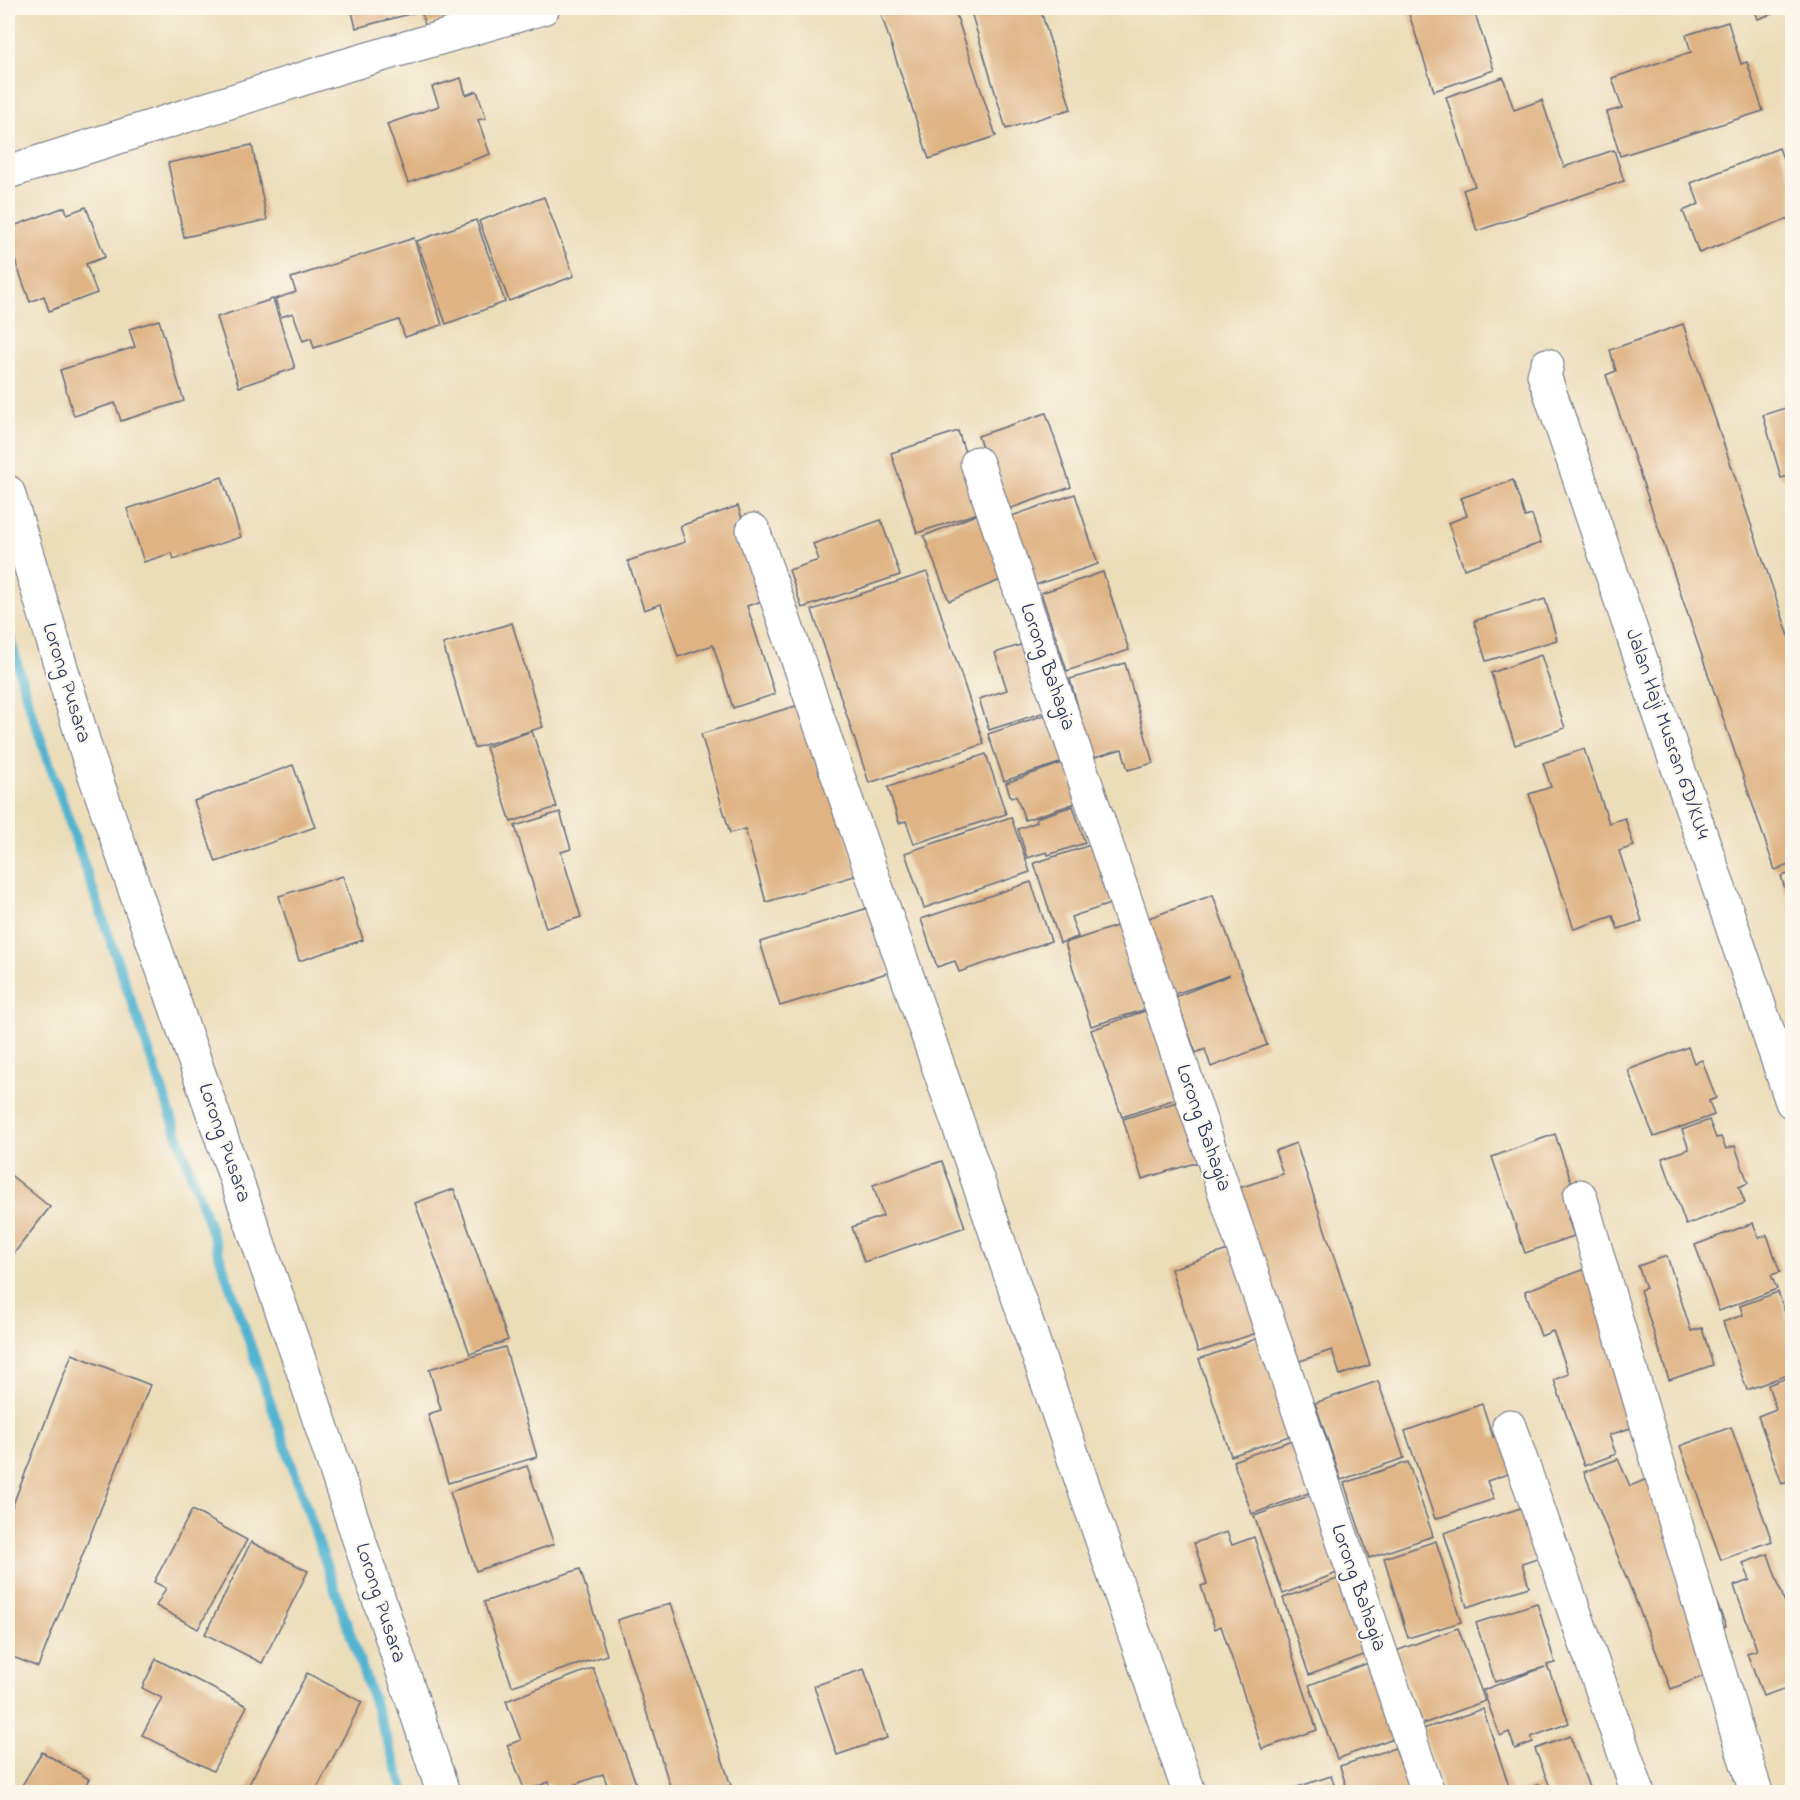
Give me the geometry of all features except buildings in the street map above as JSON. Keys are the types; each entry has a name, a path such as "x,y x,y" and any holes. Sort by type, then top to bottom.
{"street":[{"path":"8,172 340,67 543,8"},
{"name":"Jalan Haji Musran 6D/KU4","path":"1547,365 1544,375 1792,1102"},
{"name":"Lorong Bahagia","path":"977,463 1428,1792"},
{"name":"Lorong Pusara","path":"8,492 87,753 302,1368 443,1792"},
{"path":"753,530 1189,1792"},
{"path":"1581,1196 1734,1725 1756,1792"},
{"path":"1509,1426 1638,1792"}],"waterway":[{"path":"8,632 29,705 405,1792"}]}
